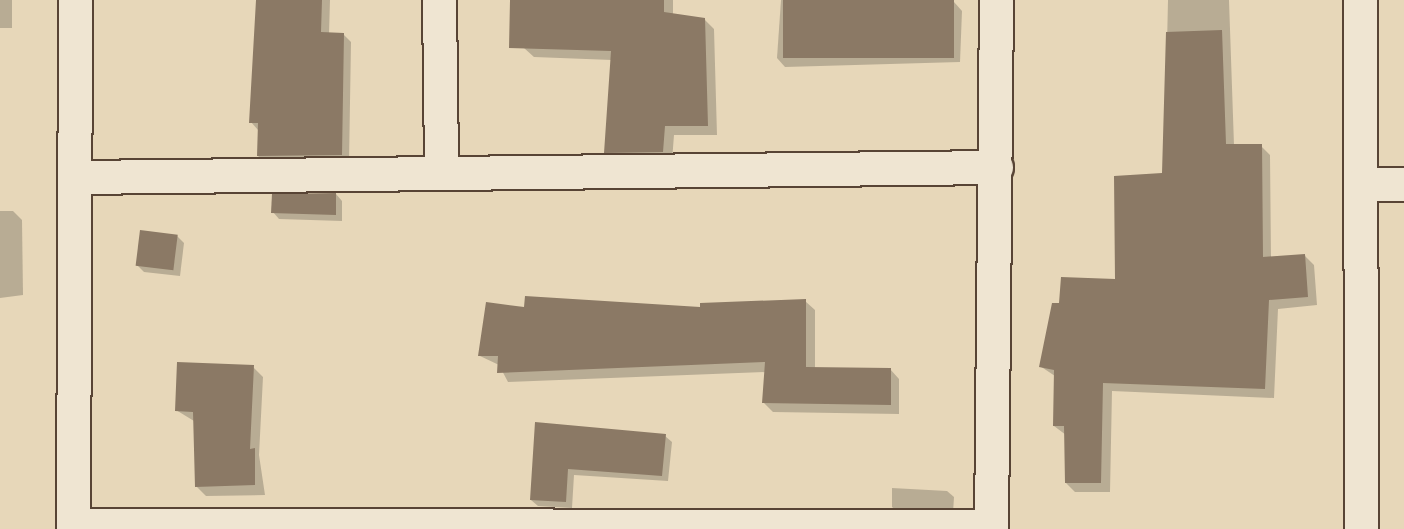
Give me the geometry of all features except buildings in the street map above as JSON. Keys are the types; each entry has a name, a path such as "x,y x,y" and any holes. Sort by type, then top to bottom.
{"street":[{"path":"75,0 73,527 991,528 996,0"},
{"path":"439,0 441,173"},
{"path":"1360,0 1361,529"},
{"path":"75,177 996,167"},
{"path":"1362,184 1404,184"}]}
